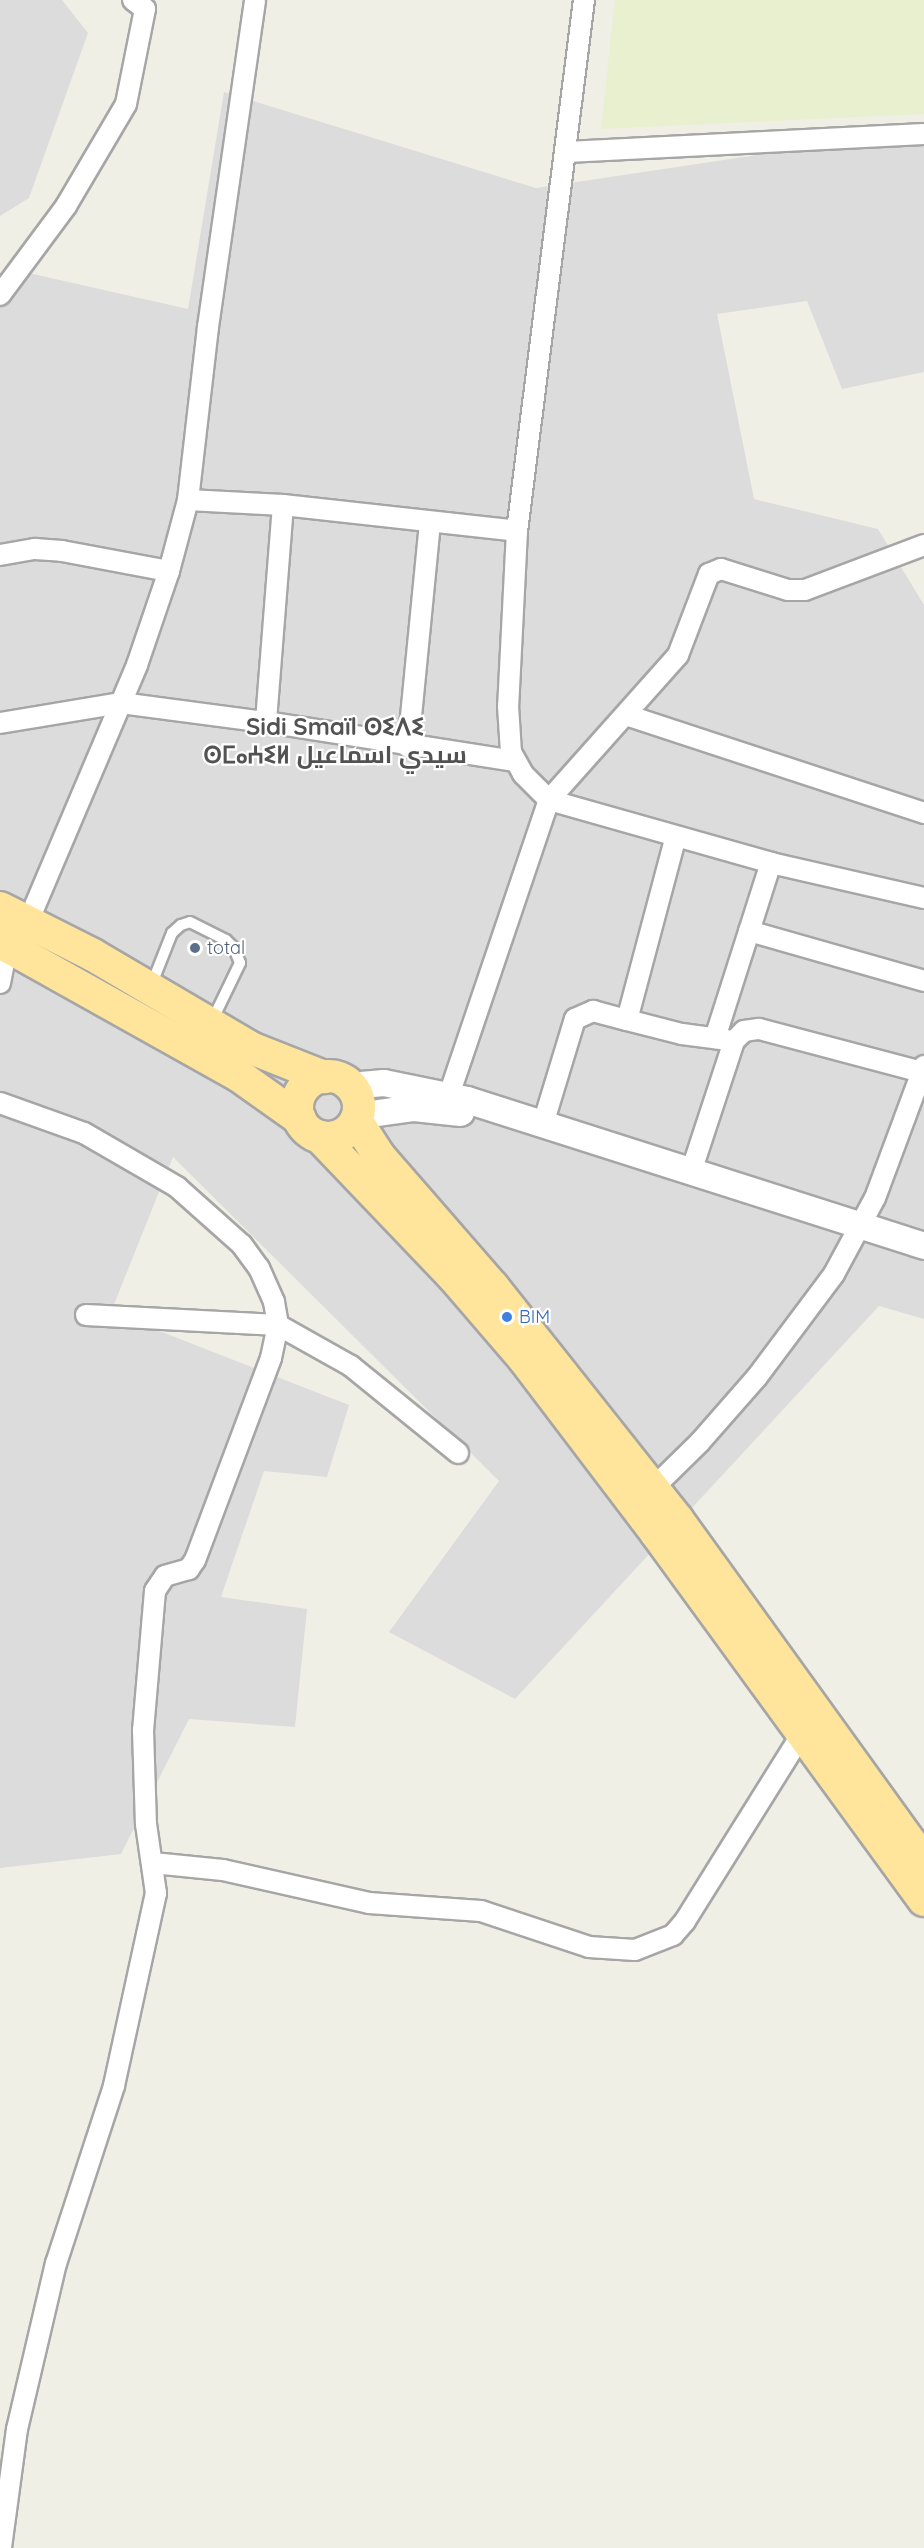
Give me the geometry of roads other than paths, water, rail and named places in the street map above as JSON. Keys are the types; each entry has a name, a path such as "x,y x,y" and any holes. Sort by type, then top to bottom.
{"main road":[{"path":"0,908 150,988 209,1026 275,1059 337,1081 358,1100 357,1118 379,1156 501,1296 644,1496 802,1734 924,1900"},
{"path":"4,944 238,1075 310,1128 489,1317 644,1496 924,1860"},
{"path":"310,1128 302,1092 337,1081"},
{"path":"310,1128 345,1133 357,1118"}],"street":[{"path":"0,295 66,206 126,104 145,9 133,0"},
{"path":"28,921 121,704 169,571 188,500 208,327 255,0"},
{"path":"584,0 567,152 517,531 507,736 515,761 549,800 771,863 924,898"},
{"path":"567,152 924,134"},
{"path":"188,500 283,505 430,524 517,531"},
{"path":"267,722 283,505"},
{"path":"408,747 430,524"},
{"path":"449,1095 549,800 678,655 704,581 714,570 788,590 806,590 924,544"},
{"path":"0,555 35,549 62,551 169,571"},
{"path":"0,723 121,704 267,722 408,747 515,761"},
{"path":"626,715 924,813"},
{"path":"627,1020 676,836"},
{"path":"691,1172 725,1039 749,931 771,863"},
{"path":"749,931 924,981"},
{"path":"0,983 4,944"},
{"path":"543,1124 575,1019 593,1011 682,1034 725,1039 744,1031 759,1029 923,1069 893,1156 859,1232 784,1343 700,1442 644,1496"},
{"path":"337,1081 384,1083 449,1095 691,1172 859,1232 924,1260"},
{"path":"0,1103 84,1132 177,1187 242,1245 259,1268 273,1302 278,1325 267,1367 195,1560 189,1569 165,1576 155,1592 142,1730 146,1824 156,1893 114,2086 56,2263 17,2428 1,2548"},
{"path":"357,1118 414,1108 467,1115 859,1232 924,1246"},
{"path":"86,1315 278,1325 351,1366 458,1453"},
{"path":"153,1863 223,1870 369,1903 481,1911 588,1947 635,1950 673,1935 686,1921 802,1734"}],"lane":[{"path":"150,988 172,933 181,925 190,922 226,940 234,948 240,963 209,1026"}],"place":[{"name":"total","path":"195,948"},
{"name":"BIM","path":"507,1317"}],"district":[{"name":"Sidi Smaïl ⵙⵉⴷⵉ ⵙⵎⴰⵄⵉⵍ سيدي اسماعيل","path":"335,741"}]}
